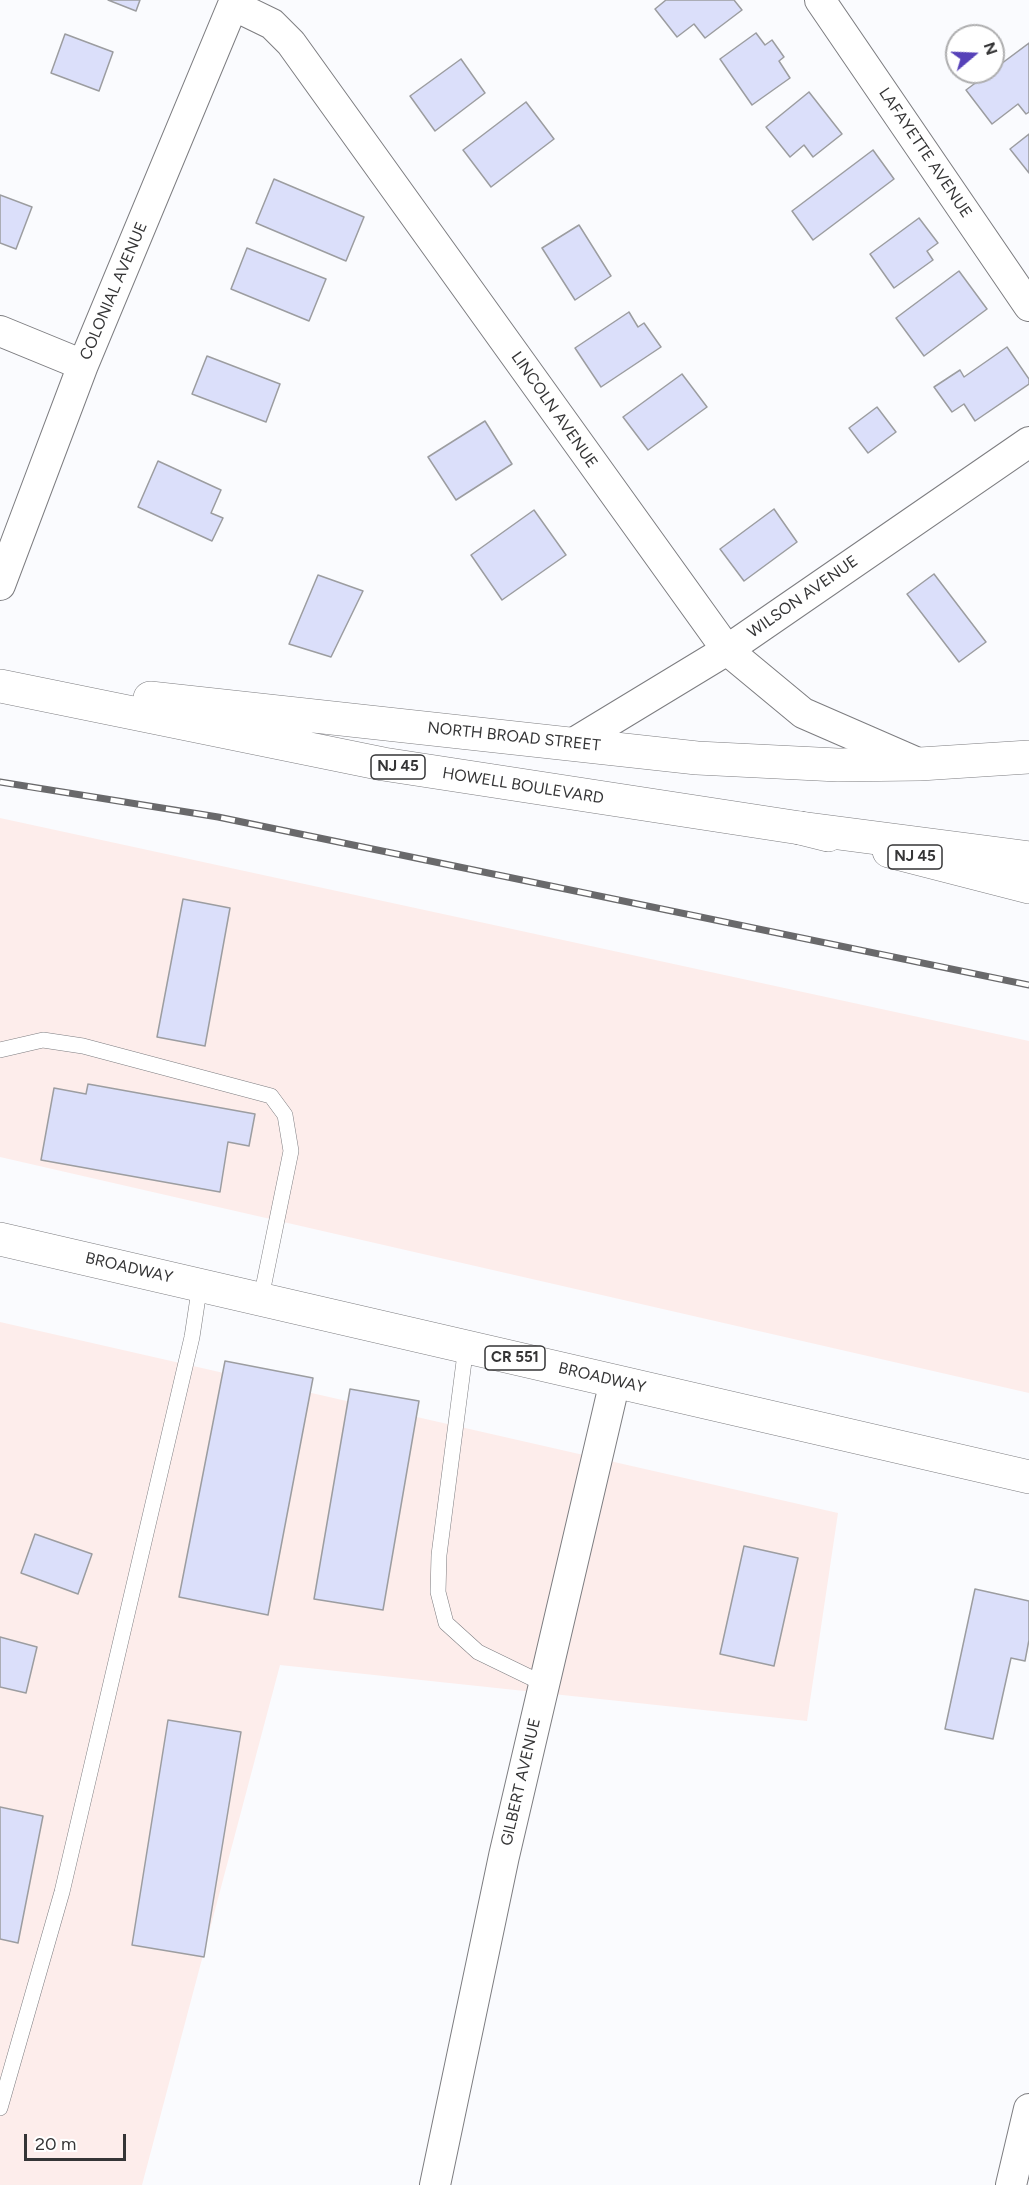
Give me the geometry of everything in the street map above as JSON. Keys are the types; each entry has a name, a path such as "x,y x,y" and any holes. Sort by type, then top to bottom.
{"main road":[{"name":"NORTH BROAD STREET","path":"0,684 697,758 838,765 920,764 1029,757"},
{"name":"HOWELL BOULEVARD","path":"0,684 383,764 800,828"},
{"path":"800,828 1029,858"},
{"name":"NJ 45","path":"800,828 1029,887"},
{"name":"BROADWAY","path":"0,1239 1029,1477"}],"street":[{"name":"LAFAYETTE AVENUE","path":"820,0 1029,306"},
{"name":"COLONIAL AVENUE","path":"0,585 83,365 234,3"},
{"name":"LINCOLN AVENUE","path":"234,3 272,24 291,43 728,650 803,713 920,764"},
{"path":"0,331 83,365"},
{"name":"WILSON AVENUE","path":"572,744 728,650 1029,442"},
{"name":"GILBERT AVENUE","path":"435,2185 504,1856 615,1381"},
{"path":"1011,2185 1029,2109"}],"lane":[{"path":"0,1050 43,1040 82,1046 271,1096 285,1114 291,1151 261,1298"},
{"path":"0,2108 62,1892 192,1337 200,1284"},
{"path":"466,1346 439,1555 438,1592 446,1623 478,1652 544,1684"}],"shaded area":[{"path":"0,818 1029,1041 1029,1393 0,1157"},
{"path":"0,1322 838,1513 807,1721 280,1665 142,2185 0,2185"}],"building":[{"path":"108,0 140,0 136,11"},
{"path":"666,0 734,0 742,10 705,38 694,24 677,37 655,9"},
{"path":"756,33 765,45 772,40 784,57 779,61 790,78 752,105 720,59"},
{"path":"65,34 113,52 99,91 51,73"},
{"path":"1029,43 1029,112 1026,114 1018,104 992,124 966,90 974,84 1005,84 1005,61"},
{"path":"461,59 485,93 435,131 410,96"},
{"path":"809,92 842,134 813,157 804,145 790,157 766,127"},
{"path":"526,102 554,139 491,187 463,150"},
{"path":"1029,134 1029,173 1010,149"},
{"path":"873,150 894,179 813,240 792,211"},
{"path":"274,179 364,217 346,261 256,223"},
{"path":"0,195 32,207 16,249 0,243"},
{"path":"919,218 938,243 927,251 933,260 894,288 870,254"},
{"path":"579,225 611,276 575,300 542,248"},
{"path":"247,248 326,279 309,321 231,289"},
{"path":"959,271 987,309 924,356 896,318"},
{"path":"629,312 638,327 644,323 661,347 601,387 575,348"},
{"path":"1007,347 1029,379 1029,384 975,421 964,404 952,412 934,387 960,370 964,377"},
{"path":"207,356 280,384 266,422 192,394"},
{"path":"682,374 707,407 648,450 623,417"},
{"path":"877,407 896,432 868,453 849,428"},
{"path":"485,421 512,464 456,500 428,457"},
{"path":"158,461 221,490 211,513 223,518 212,541 138,507"},
{"path":"774,509 797,542 744,581 720,549"},
{"path":"534,510 566,555 502,600 471,555"},
{"path":"934,574 986,642 959,662 907,594"},
{"path":"318,575 363,591 331,657 289,644"},
{"path":"183,899 230,908 205,1046 157,1037"},
{"path":"88,1084 255,1114 249,1146 228,1142 220,1192 41,1160 54,1088 86,1094"},
{"path":"225,1361 313,1378 268,1615 179,1597"},
{"path":"350,1389 419,1401 383,1610 314,1599"},
{"path":"35,1534 92,1554 78,1594 21,1573"},
{"path":"744,1546 798,1558 774,1666 720,1654"},
{"path":"975,1589 1029,1601 1029,1640 1025,1661 1011,1658 993,1739 945,1729"},
{"path":"0,1637 37,1647 26,1693 0,1687"},
{"path":"168,1720 241,1732 204,1957 132,1945"},
{"path":"0,1807 43,1816 18,1943 0,1939"}],"railway":[{"path":"0,782 218,817 1029,985"}]}
